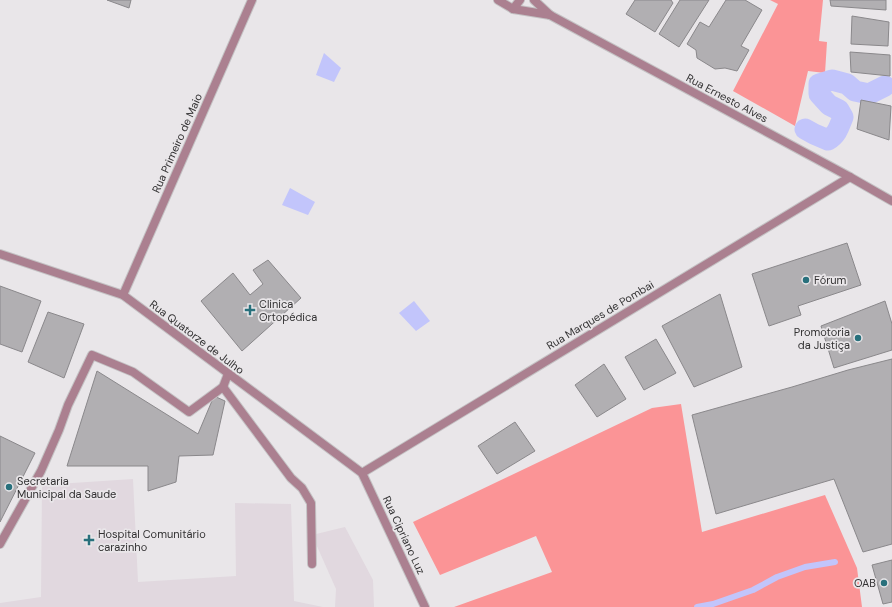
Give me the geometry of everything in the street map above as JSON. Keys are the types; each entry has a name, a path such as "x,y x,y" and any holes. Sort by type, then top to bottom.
{"street":[{"name":"Rua Primeiro de Maio","path":"123,296 252,0"},
{"name":"Rua Ernesto Alves","path":"498,0 513,10 550,15"},
{"path":"513,10 520,0"},
{"name":"Rua Ernesto Alves","path":"534,0 550,15 850,176 892,201"},
{"name":"Rua Marques de Pombai","path":"362,473 850,176"},
{"name":"Rua Quatorze de Julho","path":"0,254 123,296 362,473"},
{"path":"0,544 41,471 59,430 68,404 92,355 133,372 189,412 222,387 228,374"},
{"path":"222,387 291,478 302,488 311,503 312,564"},
{"name":"Rua Cipriano Luz","path":"362,473 425,607"}],"shaded area":[{"path":"770,0 823,0 819,41 827,42 825,73 808,71 795,126 733,91 778,4"},
{"path":"681,404 702,532 825,495 857,568 862,607 454,607 552,572 536,536 440,575 413,522 652,408"},
{"name":"Hospital Comunitário carazinho","path":"133,479 138,582 236,576 235,503 291,504 294,601 323,607 0,607 0,603 41,597 42,485"},
{"path":"345,527 373,580 374,607 335,607 336,589 312,535"}],"water":[{"path":"324,53 341,68 334,82 316,75"},
{"path":"290,188 315,202 308,215 282,205"},
{"path":"414,301 430,321 416,331 399,313"}],"building":[{"path":"107,0 131,0 129,8"},
{"path":"635,0 671,0 673,3 655,32 626,14"},
{"path":"680,0 709,0 679,47 659,34"},
{"path":"726,0 745,0 762,10 741,46 749,50 737,71 725,68 715,69 697,58 696,50 687,44 700,22 709,27"},
{"path":"830,0 886,0 886,10 831,6"},
{"path":"852,16 889,22 888,46 851,44"},
{"path":"850,52 890,55 890,76 851,72"},
{"path":"861,100 891,106 889,140 857,129"},
{"name":"Fórum","path":"847,243 861,285 798,306 801,315 769,326 752,274"},
{"path":"268,260 301,298 242,351 201,301 233,273 250,295 263,284 253,270"},
{"path":"0,286 41,301 22,352 0,344"},
{"path":"720,294 742,367 694,387 662,326"},
{"name":"Promotoria da Justiça","path":"885,301 892,324 892,350 834,368 821,326"},
{"path":"48,312 84,324 64,378 28,362"},
{"path":"656,339 676,373 644,390 625,357"},
{"path":"892,359 892,544 863,552 834,479 716,514 692,415 848,370"},
{"path":"604,364 626,399 597,417 575,385"},
{"path":"97,371 198,434 214,396 225,401 213,455 179,456 176,482 148,491 148,466 67,466"},
{"path":"515,422 535,451 497,474 478,446"},
{"name":"Secretaria Municipal da Saude","path":"0,436 35,453 0,522"},
{"name":"OAB","path":"892,560 892,602 883,604 872,565"}],"waterway":[{"path":"805,129 828,140 836,133 843,117 839,110 829,105 819,94 819,84 832,80 847,84 855,91 869,94 885,86"},
{"path":"697,607 713,604 753,590 777,577 805,567 835,562"}],"place":[{"name":"Fórum","path":"806,280"},
{"name":"Clinica Ortopédica","path":"250,310"},
{"name":"Promotoria da Justiça","path":"858,338"},
{"name":"Secretaria Municipal da Saude","path":"9,487"},
{"name":"Hospital Comunitário carazinho","path":"89,540"},
{"name":"OAB","path":"884,583"}]}
